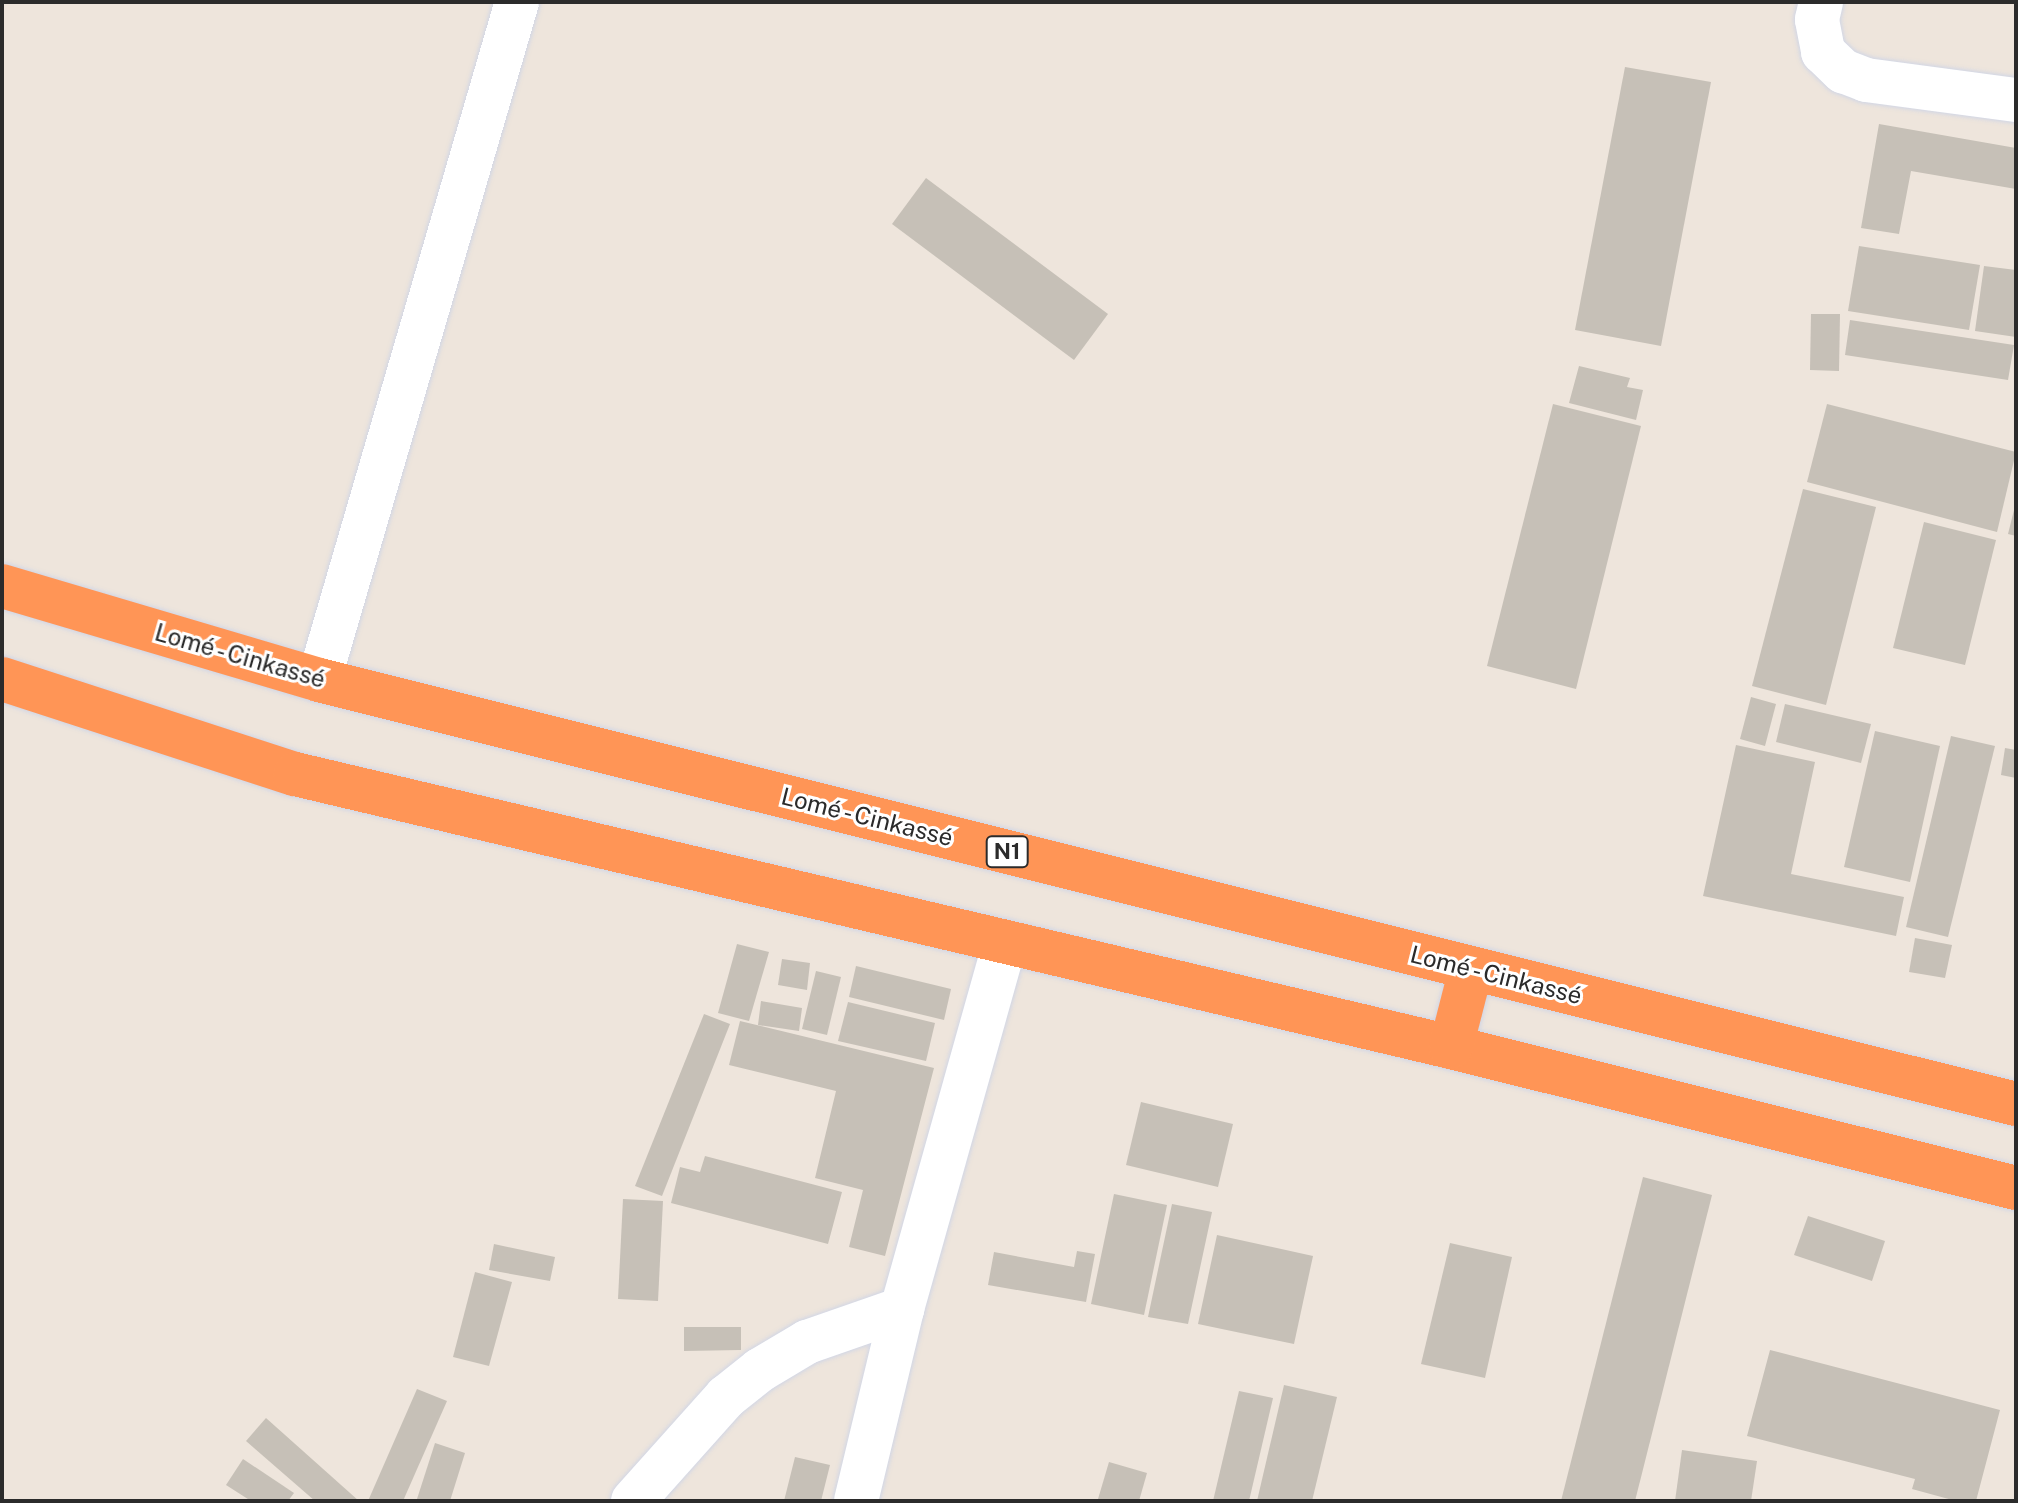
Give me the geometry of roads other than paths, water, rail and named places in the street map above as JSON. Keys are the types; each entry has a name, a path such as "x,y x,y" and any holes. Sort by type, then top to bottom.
{"highway":[{"name":"Lomé - Cinkassé","path":"2,586 319,680 2016,1104"},
{"path":"2,679 295,774 1451,1047 2016,1188"},
{"path":"1451,1047 1471,969"}],"street":[{"path":"319,680 517,2"},
{"path":"1821,2 1817,20 1823,52 1843,71 1866,80 2016,100"},
{"path":"856,1501 902,1309 1005,942"},
{"path":"633,1501 726,1397 760,1370 807,1342 902,1309"}]}
